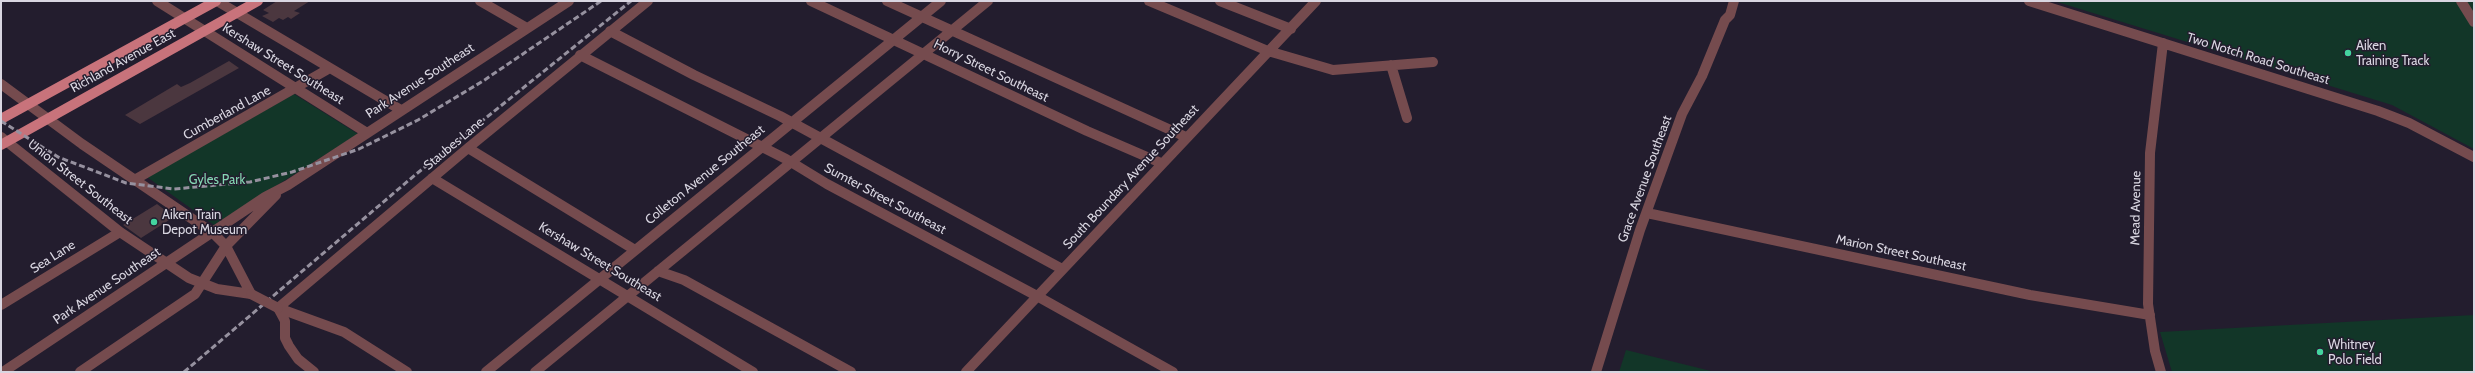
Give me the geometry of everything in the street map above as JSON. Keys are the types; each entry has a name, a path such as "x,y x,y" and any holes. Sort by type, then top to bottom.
{"main road":[{"name":"Richland Avenue East","path":"1,119 216,1"},
{"name":"Richland Avenue East","path":"3,141 48,118 258,1"}],"street":[{"name":"Kershaw Street Southeast","path":"157,1 367,133"},
{"name":"Kershaw Street Southeast","path":"216,1 401,110"},
{"path":"480,1 527,28"},
{"name":"Staubes Lane","path":"278,308 468,148 648,1"},
{"name":"Horry Street Southeast","path":"811,1 924,53 1080,128 1161,163"},
{"path":"887,1 922,17"},
{"name":"Colleton Avenue Southeast","path":"486,372 942,1"},
{"path":"536,372 988,1"},
{"path":"1149,1 1268,51 1333,70 1433,62"},
{"path":"1220,1 1291,29"},
{"name":"South Boundary Avenue Southeast","path":"966,372 1161,163 1291,29 1316,1"},
{"name":"Grace Avenue Southeast","path":"1596,372 1647,212 1682,114 1702,76 1725,20 1730,15 1734,1"},
{"name":"Two Notch Road Southeast","path":"2029,1 2378,110 2414,126 2474,157"},
{"path":"2461,1 2474,22"},
{"name":"Park Avenue Southeast","path":"3,372 265,197 288,185 527,28 561,2"},
{"name":"Horry Street Southeast","path":"922,17 1186,137"},
{"name":"Sumter Street Southeast","path":"610,31 792,123 1062,269"},
{"name":"Mead Avenue","path":"2161,372 2155,351 2148,304 2150,153 2164,43"},
{"name":"Sumter Street Southeast","path":"580,56 791,162 827,184 1037,296 1173,372"},
{"path":"1391,66 1407,118"},
{"name":"Cumberland Lane","path":"136,179 297,89 330,68"},
{"path":"1,84 213,232 226,246 251,294"},
{"name":"Union Street Southeast","path":"3,141 120,232 202,284 251,294 278,308 344,332 407,372"},
{"path":"468,148 635,250"},
{"name":"Kershaw Street Southeast","path":"432,178 630,296 753,372"},
{"name":"Park Avenue Southeast","path":"80,372 184,303 202,284 226,246 254,216 288,185"},
{"name":"Marion Street Southeast","path":"1647,212 2030,295 2150,315"},
{"name":"Sea Lane","path":"1,305 120,232"},
{"name":"Kershaw Street Southeast","path":"658,271 691,284 851,372"},
{"path":"278,308 285,321 285,338 287,342 298,359 314,372"}],"green space":[{"name":"Aiken Training Track","path":"2054,1 2474,1 2474,149 2392,105"},
{"name":"Gyles Park","path":"294,94 358,134 214,225 147,177"},
{"name":"Whitney Polo Field","path":"2474,315 2474,372 2172,372 2160,332"},
{"path":"1626,350 1715,372 1619,372"}],"building":[{"path":"277,1 310,1 294,11 300,13 291,19 288,17 283,20 279,18 273,22 262,16 269,13 263,10"},
{"path":"229,61 239,68 140,124 125,115 177,84 181,87"},
{"path":"157,204 174,217 141,238 123,225"}],"railway":[{"path":"1,121 58,157 126,183 174,189 250,182 292,172 359,149 418,120 483,81 601,1"},
{"path":"184,372 415,175 631,1"}],"place":[{"name":"Aiken Training Track","path":"2348,53"},
{"name":"Aiken Train Depot Museum","path":"154,222"},
{"name":"Whitney Polo Field","path":"2320,352"}]}
